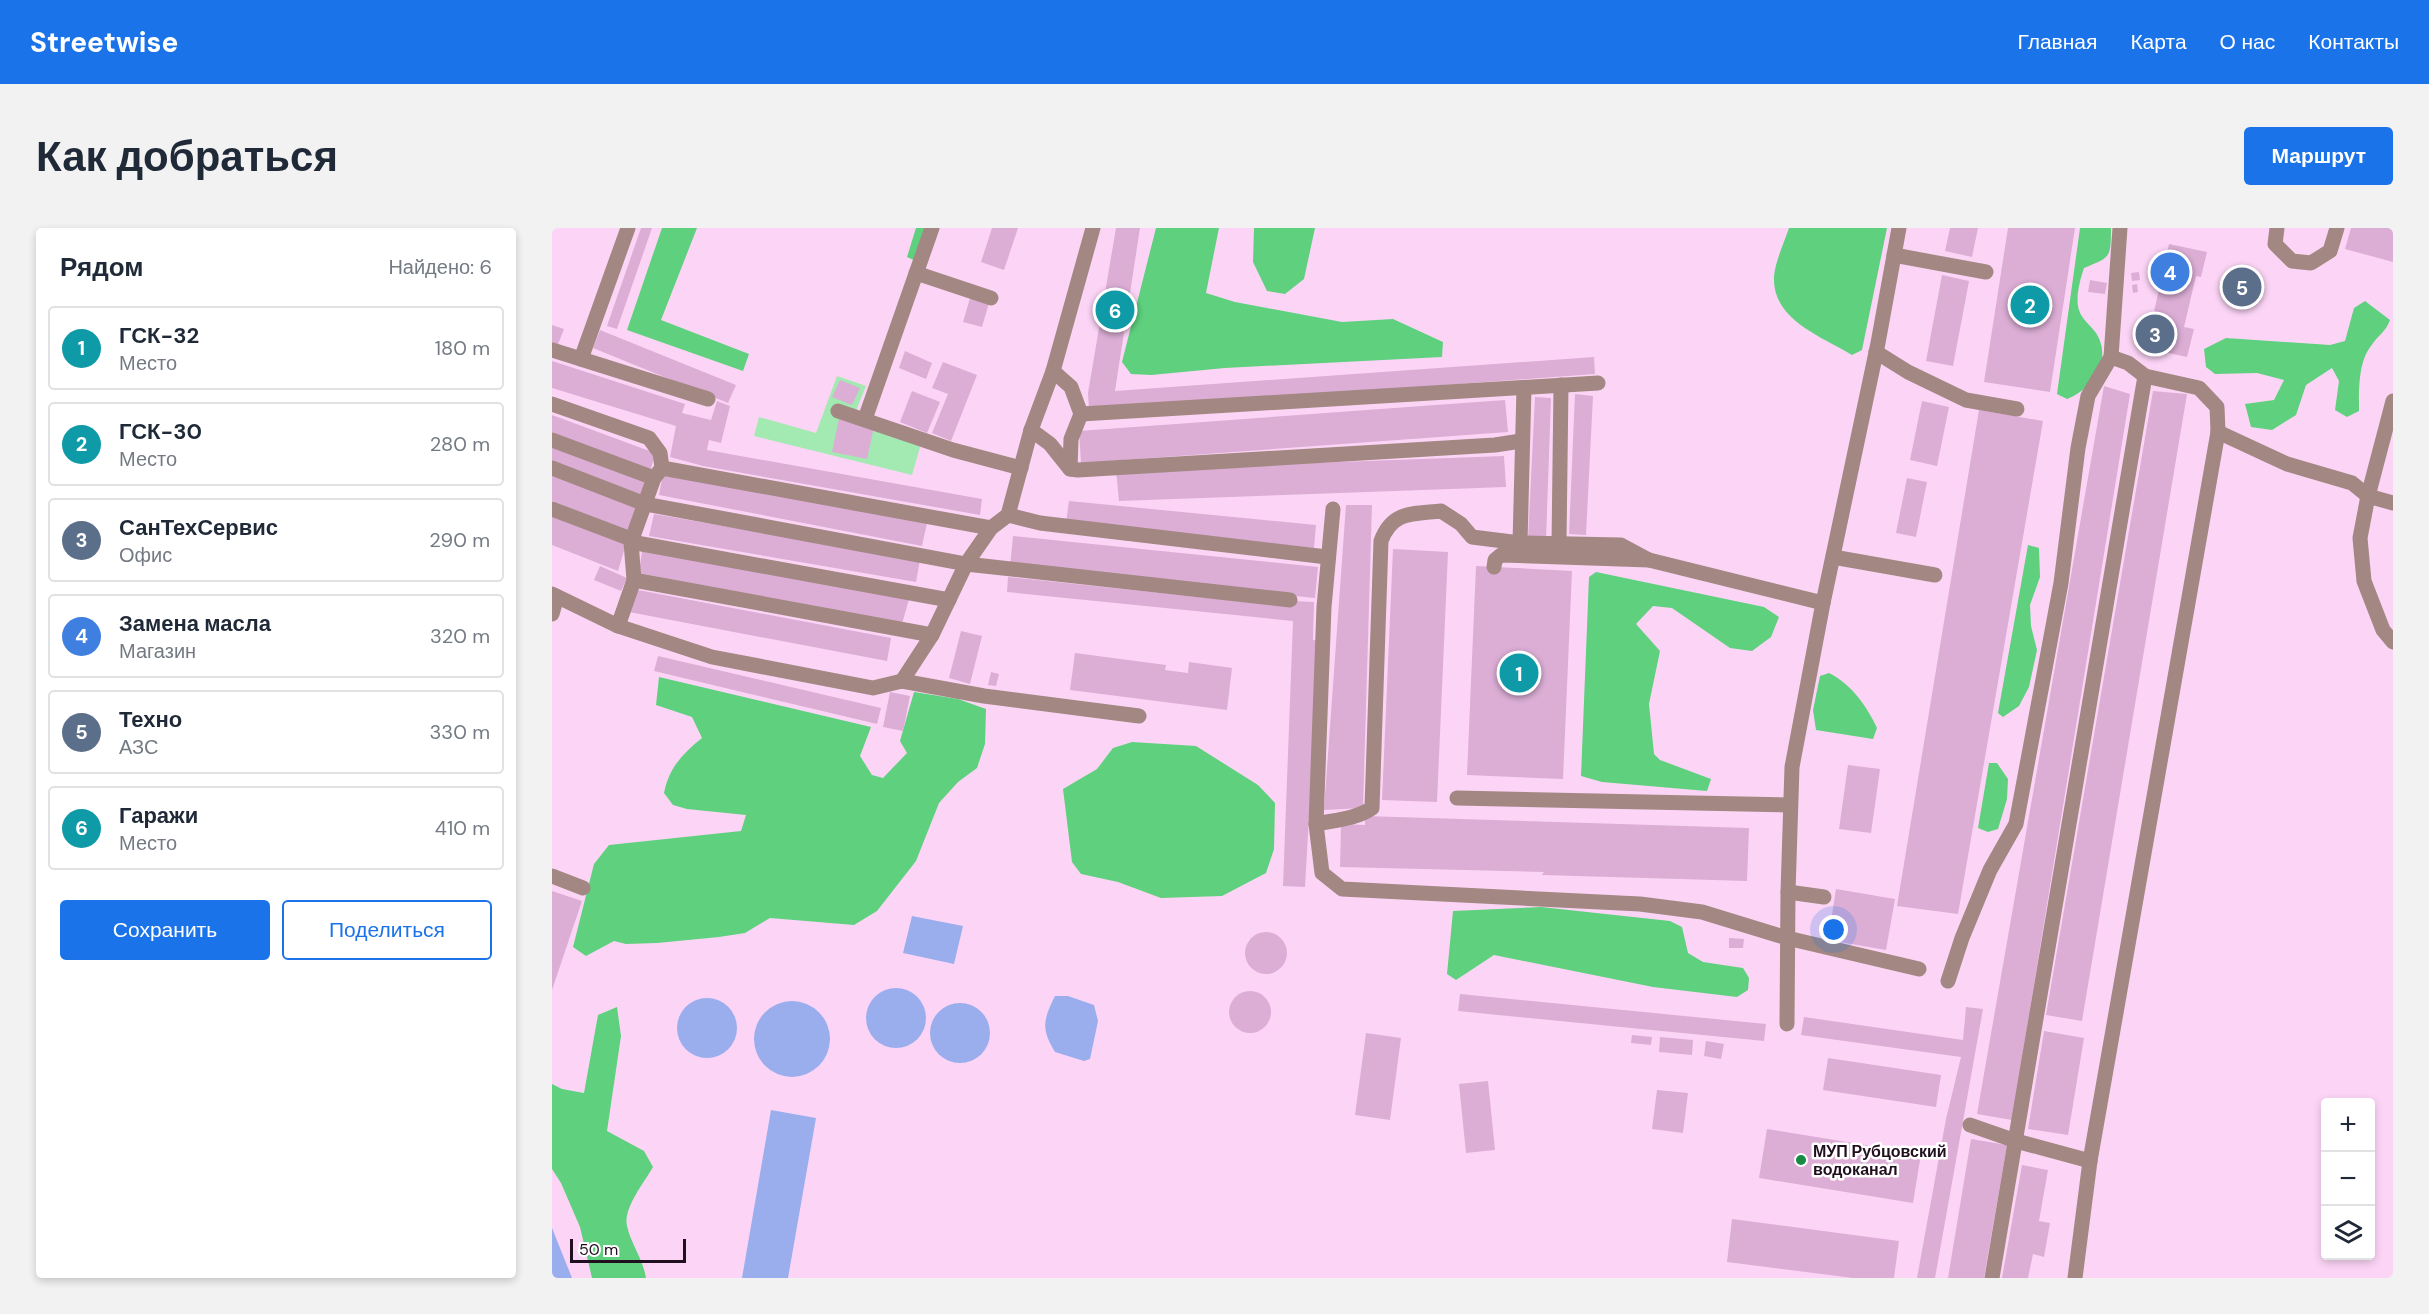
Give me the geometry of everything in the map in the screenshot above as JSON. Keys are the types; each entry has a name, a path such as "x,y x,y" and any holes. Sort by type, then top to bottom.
{"street":[{"path":"581,359 628,228"},
{"path":"865,419 932,228"},
{"path":"902,681 932,634 966,564 991,528 1008,514 1031,430 1053,371 1093,228"},
{"path":"1787,1024 1792,767 1899,228"},
{"path":"1948,981 1962,938 1990,870 2016,824 2061,583 2078,448 2088,396 2111,357 2120,228"},
{"path":"2277,228 2275,244 2292,261 2311,263 2330,251 2337,228"},
{"path":"1894,255 1986,272"},
{"path":"916,273 991,298"},
{"path":"552,350 708,399"},
{"path":"1876,352 1908,372 1966,400 2017,409"},
{"path":"2075,1278 2090,1161 2218,432 2217,407 2199,388 2145,376 2128,363 2111,357"},
{"path":"1053,371 1071,387 1081,414 1071,440 1070,469"},
{"path":"1992,1278 2145,376"},
{"path":"1081,414 1598,383"},
{"path":"1559,544 1561,386"},
{"path":"1520,543 1524,388"},
{"path":"2393,401 2368,496 2360,538 2364,581 2384,630 2393,642"},
{"path":"552,404 649,438 660,453 658,473 631,541 634,580 618,626"},
{"path":"838,411 953,450 1021,468"},
{"path":"1031,430 1050,444 1070,469"},
{"path":"2218,432 2287,464 2352,483 2368,496 2393,504"},
{"path":"552,440 658,473 991,528"},
{"path":"1070,469 1495,445 1521,441"},
{"path":"552,468 645,504 966,564 1290,600"},
{"path":"552,509 631,541 949,600"},
{"path":"1333,509 1327,557 1316,824 1322,873 1342,889 1640,904 1702,912 1787,938 1919,969"},
{"path":"1316,824 1349,818 1372,808 1381,541 1385,529 1396,518 1441,511 1461,524 1472,537 1520,543 1621,545 1648,560"},
{"path":"1008,514 1040,523 1327,557"},
{"path":"1494,567 1495,560 1501,555 1648,560 1823,603"},
{"path":"1833,557 1935,575"},
{"path":"634,580 932,634"},
{"path":"552,614 555,596 618,626 712,657 873,688 902,681 995,697 1139,716"},
{"path":"1457,798 1790,805"},
{"path":"552,876 583,888"},
{"path":"1788,892 1824,897"},
{"path":"1970,1125 2016,1141 2090,1161"}],"green space":[{"path":"662,228 697,228 661,320 749,354 743,371 627,330"},
{"path":"916,228 930,228 918,262 907,257"},
{"path":"1156,228 1219,228 1206,293 1235,302 1342,322 1393,319 1443,342 1442,357 1225,368 1151,375 1131,374 1122,362"},
{"path":"1254,228 1315,228 1304,279 1285,294 1267,291 1253,262"},
{"path":"1789,228 1887,228 1862,350 1852,355 1814,334 1790,316 1781,305 1774,277"},
{"path":"2080,228 2111,228 2107,256 2084,268 2078,295 2080,313 2096,333 2101,343 2102,353 2098,372 2092,381 2067,399 2057,394"},
{"path":"2365,301 2390,320 2364,360 2360,377 2359,411 2347,417 2335,410 2339,381 2332,368 2306,385 2296,415 2272,430 2251,427 2245,404 2274,400 2284,380 2257,373 2215,374 2206,367 2204,349 2226,338 2330,345 2345,341 2354,308"},
{"path":"837,376 866,386 853,418 921,444 912,475 754,436 759,417 816,433"},
{"path":"2028,545 2039,548 2040,577 2030,605 2031,626 2037,650 2029,687 2019,706 2003,717 1998,713"},
{"path":"1596,572 1764,607 1779,617 1771,637 1752,651 1730,648 1672,608 1653,606 1636,624 1660,651 1649,704 1654,754 1660,760 1711,779 1707,791 1602,782 1581,776 1589,577"},
{"path":"1829,673 1845,683 1868,711 1877,728 1873,739 1816,730 1813,710 1820,676"},
{"path":"659,677 871,727 860,756 872,775 883,778 907,753 900,741 914,692 958,699 986,709 985,744 977,768 958,782 939,803 916,861 877,911 854,925 770,918 745,933 657,943 626,944 614,941 586,956 573,947 594,864 609,845 741,831 746,815 687,809 673,805 664,793 669,776 677,762 702,738 692,717 656,705"},
{"path":"1132,742 1196,746 1258,785 1275,803 1274,849 1266,873 1222,896 1161,898 1118,882 1081,874 1072,862 1063,789 1097,769 1113,748"},
{"path":"1989,763 1997,763 2008,779 2007,799 1998,829 1988,832 1978,828"},
{"path":"1541,907 1670,921 1682,927 1688,953 1703,962 1743,968 1749,978 1748,990 1737,997 1653,987 1494,955 1456,980 1447,974 1453,911"},
{"path":"617,1007 621,1036 607,1131 644,1151 653,1167 631,1204 627,1219 629,1233 646,1278 592,1278 580,1227 561,1183 552,1169 552,1084 562,1089 584,1093 598,1015"}],"water":[{"path":"912,916 963,926 954,964 903,953"},
{"path":"896,988 917,997 926,1018 917,1039 896,1048 875,1039 866,1018 875,997"},
{"path":"1055,996 1068,996 1094,1005 1098,1021 1090,1059 1084,1061 1055,1052 1050,1044 1045,1024"},
{"path":"707,998 728,1007 737,1028 728,1049 707,1058 686,1049 677,1028 686,1007"},
{"path":"792,1001 807,1004 819,1012 827,1024 830,1039 827,1054 819,1066 807,1074 792,1077 777,1074 765,1066 757,1054 754,1039 757,1024 765,1012 777,1004"},
{"path":"960,1003 981,1012 990,1033 981,1054 960,1063 939,1054 930,1033 939,1012"},
{"path":"771,1110 816,1118 788,1278 742,1278"},
{"path":"552,1228 572,1278 552,1278"}],"building":[{"path":"641,228 652,228 617,329 607,326"},
{"path":"992,228 1018,228 1004,270 981,262"},
{"path":"1116,228 1140,228 1115,391 1594,357 1595,374 1089,411 1088,393"},
{"path":"1950,228 1978,228 1972,257 1945,251"},
{"path":"2008,228 2075,228 2050,392 1984,382"},
{"path":"2351,228 2393,228 2393,262 2345,249"},
{"path":"2169,244 2207,252 2201,277 2196,276 2184,327 2194,329 2187,357 2146,348"},
{"path":"2139,272 2140,280 2132,281 2131,273"},
{"path":"2237,274 2244,276 2256,298 2254,304 2229,299"},
{"path":"1942,275 1969,281 1953,366 1926,361"},
{"path":"2090,280 2107,283 2105,294 2088,292"},
{"path":"2137,284 2138,292 2133,293 2132,285"},
{"path":"970,298 989,303 982,327 963,322"},
{"path":"552,325 564,329 557,347 552,345"},
{"path":"600,330 736,385 728,403 593,348"},
{"path":"905,351 932,363 926,379 899,368"},
{"path":"552,361 685,404 682,413 711,420 717,401 730,406 721,443 709,440 707,450 982,499 980,515 703,466 670,457 676,426 552,388"},
{"path":"943,362 977,375 951,441 932,433 948,394 932,388"},
{"path":"840,380 860,388 852,405 832,397"},
{"path":"2104,386 2130,394 2012,1120 1977,1114"},
{"path":"912,391 940,402 927,433 900,422"},
{"path":"2153,391 2187,394 2082,1021 2046,1015"},
{"path":"1575,394 1593,396 1586,535 1569,534"},
{"path":"1535,397 1551,398 1546,540 1528,539"},
{"path":"1505,400 1508,432 1081,463 1079,431"},
{"path":"1922,401 1949,407 1937,466 1910,460"},
{"path":"1979,410 2043,421 1958,914 1897,906"},
{"path":"552,415 655,453 650,473 552,436"},
{"path":"839,419 874,427 867,459 832,452"},
{"path":"552,445 646,481 640,497 552,465"},
{"path":"1504,456 1506,487 1119,501 1116,470"},
{"path":"552,473 639,506 631,532 552,501"},
{"path":"663,473 927,523 922,546 659,495"},
{"path":"1907,478 1927,482 1916,537 1896,533"},
{"path":"1069,501 1316,525 1314,548 1066,523"},
{"path":"1346,505 1372,505 1363,808 1324,810"},
{"path":"654,514 920,560 916,582 649,536"},
{"path":"552,516 626,544 618,571 552,545"},
{"path":"1013,536 1318,567 1315,598 1010,567"},
{"path":"1393,549 1448,552 1437,802 1382,800"},
{"path":"642,551 909,599 902,624 639,573"},
{"path":"600,566 627,578 621,591 594,580"},
{"path":"1476,566 1572,571 1563,779 1467,775"},
{"path":"1008,577 1294,607 1294,601 1314,602 1313,640 1319,641 1305,887 1283,886 1293,621 1007,592"},
{"path":"633,589 891,638 887,661 629,612"},
{"path":"961,631 982,636 970,684 949,678"},
{"path":"1075,653 1166,665 1165,670 1188,673 1189,662 1232,668 1227,710 1070,690"},
{"path":"658,656 881,708 877,724 654,671"},
{"path":"991,672 999,674 996,686 988,685"},
{"path":"890,692 910,696 903,731 883,727"},
{"path":"1848,765 1880,769 1871,833 1839,829"},
{"path":"1365,816 1749,828 1747,881 1542,875 1544,872 1340,867 1341,824 1365,825"},
{"path":"1836,889 1895,899 1886,950 1828,940"},
{"path":"552,891 582,901 552,990"},
{"path":"1266,932 1274,933 1281,938 1286,945 1286,961 1281,968 1274,973 1266,974 1258,973 1251,968 1246,961 1245,953 1246,945 1251,938 1258,933"},
{"path":"1729,938 1744,939 1743,948 1729,948"},
{"path":"1250,991 1258,992 1265,997 1270,1004 1270,1020 1265,1027 1258,1032 1250,1033 1242,1032 1235,1027 1230,1020 1229,1012 1230,1004 1235,997 1242,992"},
{"path":"1460,994 1766,1024 1764,1041 1458,1011"},
{"path":"1966,1007 1983,1009 1935,1278 1917,1278 1946,1119 1961,1057 1801,1035 1804,1017 1963,1040"},
{"path":"2044,1031 2084,1038 2068,1135 2028,1129"},
{"path":"1366,1033 1401,1038 1390,1120 1355,1115"},
{"path":"1632,1035 1652,1037 1651,1045 1631,1043"},
{"path":"1660,1037 1693,1040 1692,1055 1659,1052"},
{"path":"1706,1041 1724,1044 1721,1059 1704,1056"},
{"path":"1828,1058 1941,1075 1936,1107 1823,1090"},
{"path":"1488,1081 1495,1150 1466,1153 1459,1084"},
{"path":"1657,1090 1688,1093 1683,1133 1652,1129"},
{"path":"1767,1129 1921,1154 1913,1203 1759,1178"},
{"path":"1971,1139 2007,1145 1984,1278 1948,1278"},
{"path":"2022,1165 2048,1170 2039,1221 2050,1223 2044,1257 2033,1254 2028,1278 2002,1278"},
{"path":"1732,1219 1899,1241 1894,1278 1853,1278 1727,1262"}],"place":[{"name":"Замена масла","path":"2170,272"},
{"name":"Техно","path":"2242,287"},
{"name":"ГСК-30","path":"2030,305"},
{"name":"Гаражи","path":"1115,310"},
{"name":"СанТехСервис","path":"2155,334"},
{"name":"ГСК-32","path":"1519,673"},
{"name":"МУП Рубцовский водоканал","path":"1801,1160"}]}
